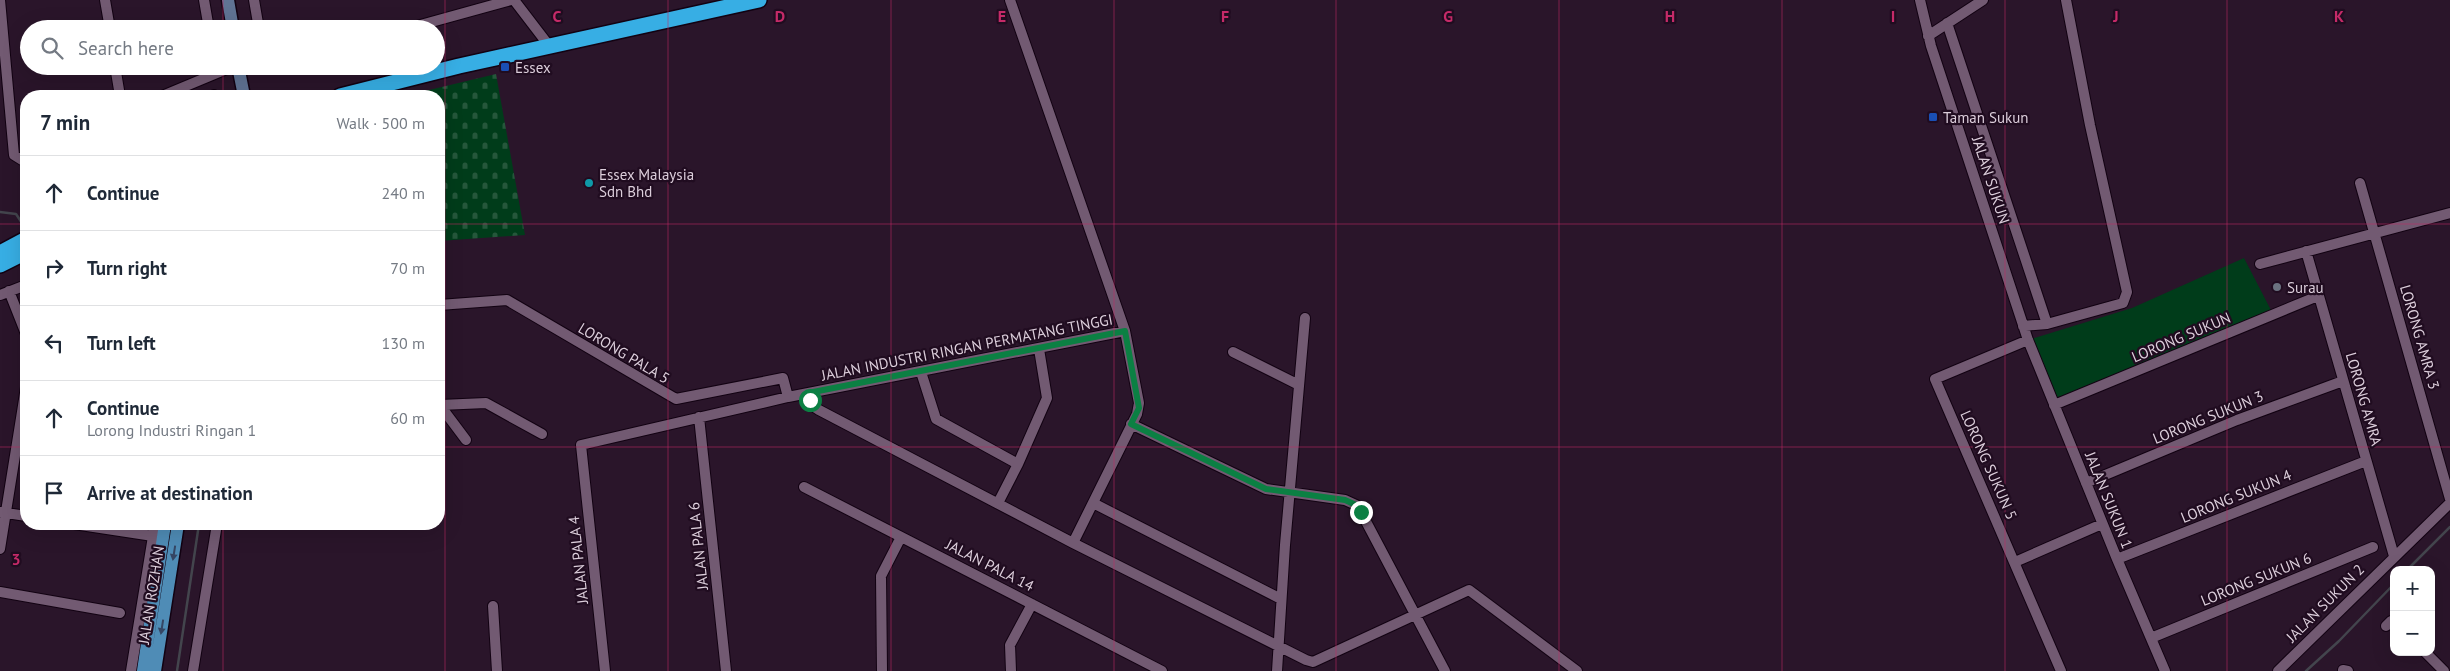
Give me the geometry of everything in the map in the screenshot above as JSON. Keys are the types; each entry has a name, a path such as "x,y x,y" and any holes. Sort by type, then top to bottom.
{"highway":[{"path":"445,70 758,0"},
{"path":"364,90 423,75"},
{"path":"0,253 20,243"},
{"path":"0,265 20,255"}],"main road":[{"name":"JALAN ROZHAN","path":"155,671 163,580 165,530"},
{"name":"JALAN ROZHAN","path":"143,671 163,580 176,530"}],"street":[{"path":"0,0 14,155 20,158"},
{"path":"106,0 109,20"},
{"path":"204,0 207,20"},
{"path":"228,0 231,20"},
{"path":"254,0 258,20"},
{"path":"439,20 513,0 550,47"},
{"path":"1010,0 1125,331 1139,408 1073,543"},
{"name":"JALAN SUKUN","path":"1920,0 1928,36 2028,340"},
{"path":"1928,36 1982,0"},
{"path":"2023,326 2047,324 2123,303 2127,292 2090,125 2066,0"},
{"path":"1947,23 2047,324"},
{"path":"116,75 119,90"},
{"path":"177,90 207,75"},
{"path":"240,75 243,90"},
{"name":"LORONG AMRA 3","path":"2360,183 2376,233 2450,501"},
{"path":"2260,264 2450,213"},
{"name":"LORONG AMRA","path":"2306,251 2394,556"},
{"path":"20,287 4,293 20,323"},
{"name":"LORONG SUKUN","path":"2054,405 2318,296"},
{"name":"LORONG PALA 5","path":"445,305 507,300 676,399 783,378 788,397"},
{"path":"1277,671 1289,493 1305,318"},
{"name":"JALAN INDUSTRI RINGAN PERMATANG TINGGI","path":"581,445 788,397 1125,331"},
{"name":"JALAN SUKUN 1","path":"2028,340 2102,524 2165,671"},
{"name":"LORONG SUKUN 5","path":"2028,340 1935,379 2061,671"},
{"path":"998,503 1018,464 1047,398 1039,348"},
{"path":"1233,352 1299,385"},
{"path":"921,372 936,419 1018,464"},
{"name":"LORONG SUKUN 3","path":"2086,482 2237,420 2343,381"},
{"path":"808,393 813,406 819,410 1073,543 1313,662 1469,590 1506,620 1577,671"},
{"path":"445,404 486,404 542,434"},
{"path":"445,412 466,440"},
{"name":"JALAN PALA 6","path":"699,417 726,671"},
{"path":"1131,424 1266,489 1345,500 1356,505 1445,671"},
{"path":"0,549 3,513 20,445"},
{"name":"JALAN PALA 4","path":"581,445 605,671"},
{"name":"LORONG SUKUN 4","path":"2117,559 2366,460"},
{"name":"JALAN PALA 14","path":"804,486 1162,671"},
{"name":"JALAN SUKUN 2","path":"2278,671 2450,501"},
{"path":"1093,503 1281,599"},
{"path":"3,513 20,515"},
{"path":"2015,562 2102,524"},
{"path":"113,530 152,536"},
{"path":"131,671 154,530"},
{"path":"193,671 216,530"},
{"path":"882,671 881,576 902,537"},
{"name":"LORONG SUKUN 6","path":"2151,638 2373,547"},
{"path":"0,592 120,613"},
{"path":"1011,671 1010,645 1032,604"},
{"path":"493,606 497,671"},
{"path":"2429,656 2444,671"}],"green space":[{"path":"496,74 525,235 445,241 445,90 429,90"},
{"path":"2244,258 2273,314 2054,405 2028,340 2132,308"}],"waterway":[{"path":"0,212 16,214 20,220"},
{"path":"2411,566 2450,527"},
{"path":"177,671 198,530"},
{"path":"2306,671 2339,641 2390,588"}],"place":[{"name":"Essex","path":"505,67"},
{"name":"Taman Sukun","path":"1933,117"},
{"name":"Essex Malaysia Sdn Bhd","path":"589,183"},
{"name":"Surau","path":"2277,287"}],"route":[{"path":"810,400 808,393 1125,331 1139,408 1131,424 1266,489 1345,500 1356,505 1361,512"}]}
